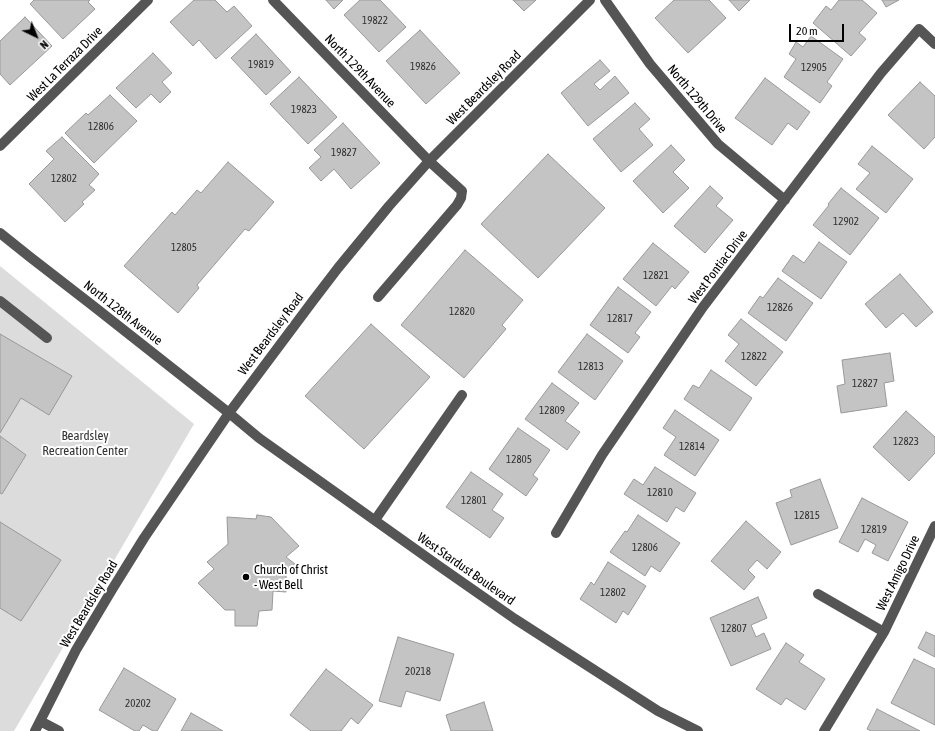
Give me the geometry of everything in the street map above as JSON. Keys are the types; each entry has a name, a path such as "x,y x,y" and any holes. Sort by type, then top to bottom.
{"street":[{"name":"West La Terraza Drive","path":"0,146 148,0"},
{"name":"North 129th Avenue","path":"273,0 429,161 462,191 461,198 457,205 378,297"},
{"name":"West Beardsley Road","path":"35,731 76,650 144,538 229,413 337,270 389,206 429,161 590,0"},
{"name":"North 129th Drive","path":"605,0 650,64 718,144 785,200"},
{"name":"West Pontiac Drive","path":"556,533 602,455 703,307 881,73 919,29 935,44"},
{"name":"North 128th Avenue","path":"0,233 229,413"},
{"path":"0,301 47,338"},
{"path":"375,520 462,395"},
{"name":"West Stardust Boulevard","path":"229,413 259,438 515,619 658,711 698,731"},
{"name":"West Amigo Drive","path":"824,731 884,632 935,526"},
{"name":"West Amigo Drive","path":"818,594 884,632"},
{"path":"40,721 58,731"}],"green space":[{"name":"Beardsley Recreation Center","path":"0,266 194,424 14,731 0,731"}],"building":[{"path":"34,0 90,0 88,2 95,9 63,39 30,4"},
{"path":"194,0 215,0 227,12 234,6 252,26 216,59 199,40 193,46 170,22"},
{"path":"326,0 343,0 334,9"},
{"path":"360,0 380,0 406,27 379,52 344,15"},
{"path":"513,0 536,0 524,11"},
{"path":"674,0 709,0 726,18 688,53 655,18"},
{"path":"729,0 750,0 739,11"},
{"path":"839,0 862,0 877,13 859,33 866,39 851,56 813,23 826,6 831,10"},
{"path":"882,0 899,0 886,7"},
{"path":"25,17 52,46 10,85 0,74 0,41"},
{"path":"420,30 460,73 426,104 386,61"},
{"path":"256,34 291,72 266,95 231,58"},
{"path":"811,36 843,59 827,82 832,86 820,103 784,77 796,59 789,54 796,42 803,47"},
{"path":"153,53 172,73 162,82 171,92 160,103 151,94 136,108 116,88"},
{"path":"600,60 610,71 594,84 600,90 615,76 629,93 588,126 561,93"},
{"path":"299,77 337,117 308,144 270,104"},
{"path":"765,78 810,112 797,130 788,123 772,145 735,118"},
{"path":"920,82 935,96 935,137 924,149 888,115"},
{"path":"110,95 137,121 94,163 65,133 86,113 88,115"},
{"path":"635,103 650,119 639,129 653,145 621,172 593,139"},
{"path":"343,123 380,163 351,189 334,169 321,181 309,168 321,157 314,150"},
{"path":"62,137 99,174 89,185 95,190 82,202 84,204 65,222 29,184 54,159 46,151"},
{"path":"671,145 685,160 673,172 689,188 663,213 633,181"},
{"path":"872,146 913,179 886,213 856,189 870,173 858,164"},
{"path":"548,154 605,208 538,278 481,224"},
{"path":"228,162 274,202 249,231 245,229 197,285 199,288 178,313 124,266 172,212 175,215 197,190 201,193"},
{"path":"710,186 723,198 716,206 733,220 705,253 674,226"},
{"path":"841,188 879,218 850,255 813,225"},
{"path":"819,242 847,262 821,299 782,271 793,255 804,263"},
{"path":"653,243 689,272 675,289 672,286 656,306 623,279"},
{"path":"465,250 523,300 502,325 506,329 464,378 401,325"},
{"path":"900,274 933,312 916,327 903,313 886,328 865,304"},
{"path":"778,278 813,303 786,341 748,313 760,296 763,298"},
{"path":"618,287 651,312 635,333 640,337 628,353 590,325"},
{"path":"741,319 783,352 756,386 725,361 739,344 728,335"},
{"path":"371,324 430,377 364,449 305,396"},
{"path":"0,334 72,376 49,415 21,398 0,433"},
{"path":"587,334 623,361 595,400 558,372"},
{"path":"890,353 894,381 884,383 887,406 841,413 837,386 845,384 842,360"},
{"path":"711,370 752,398 730,431 684,399 693,385 699,388"},
{"path":"552,383 579,403 565,421 580,432 567,450 525,419"},
{"path":"675,410 719,440 695,476 664,455 676,437 663,428"},
{"path":"906,411 935,437 935,453 909,481 873,447"},
{"path":"518,428 550,450 533,475 538,479 526,496 489,469"},
{"path":"0,436 26,455 2,494 0,493"},
{"path":"655,467 696,493 684,512 676,507 667,522 624,494 634,479 643,485"},
{"path":"471,472 503,494 492,510 504,518 490,538 446,507"},
{"path":"820,479 838,528 791,545 776,503 792,497 790,490"},
{"path":"862,498 908,522 888,561 872,553 876,545 865,539 858,552 839,542"},
{"name":"Church of Christ - West Bell","path":"257,515 271,517 299,546 286,557 295,564 286,570 286,592 273,591 272,610 259,611 257,626 235,626 235,610 225,610 198,583 214,569 207,562 228,544 227,517 256,519"},
{"path":"638,515 680,543 660,572 651,566 645,576 610,552 625,531 627,532"},
{"path":"746,521 781,552 767,569 757,560 748,570 755,577 744,590 711,561"},
{"path":"0,522 61,560 21,621 0,608"},
{"path":"608,562 646,586 628,615 623,611 616,623 580,599 591,582 594,585"},
{"path":"758,597 767,618 751,625 756,637 764,633 771,649 731,666 710,618"},
{"path":"926,632 935,636 935,657 918,648"},
{"path":"398,637 454,654 440,701 406,691 401,707 379,701"},
{"path":"786,643 804,655 799,662 825,679 805,710 786,698 781,705 756,689"},
{"path":"914,659 935,669 935,725 891,703"},
{"path":"124,668 176,699 157,731 153,731 143,725 139,731 135,731 99,710"},
{"path":"326,669 373,705 358,724 351,718 341,731 311,731 290,715"},
{"path":"484,702 493,731 451,731 446,715"},
{"path":"877,709 920,731 871,731 867,729"},
{"path":"191,713 223,731 181,731"}],"place":[{"name":"Church of Christ - West Bell","path":"246,577"}]}
